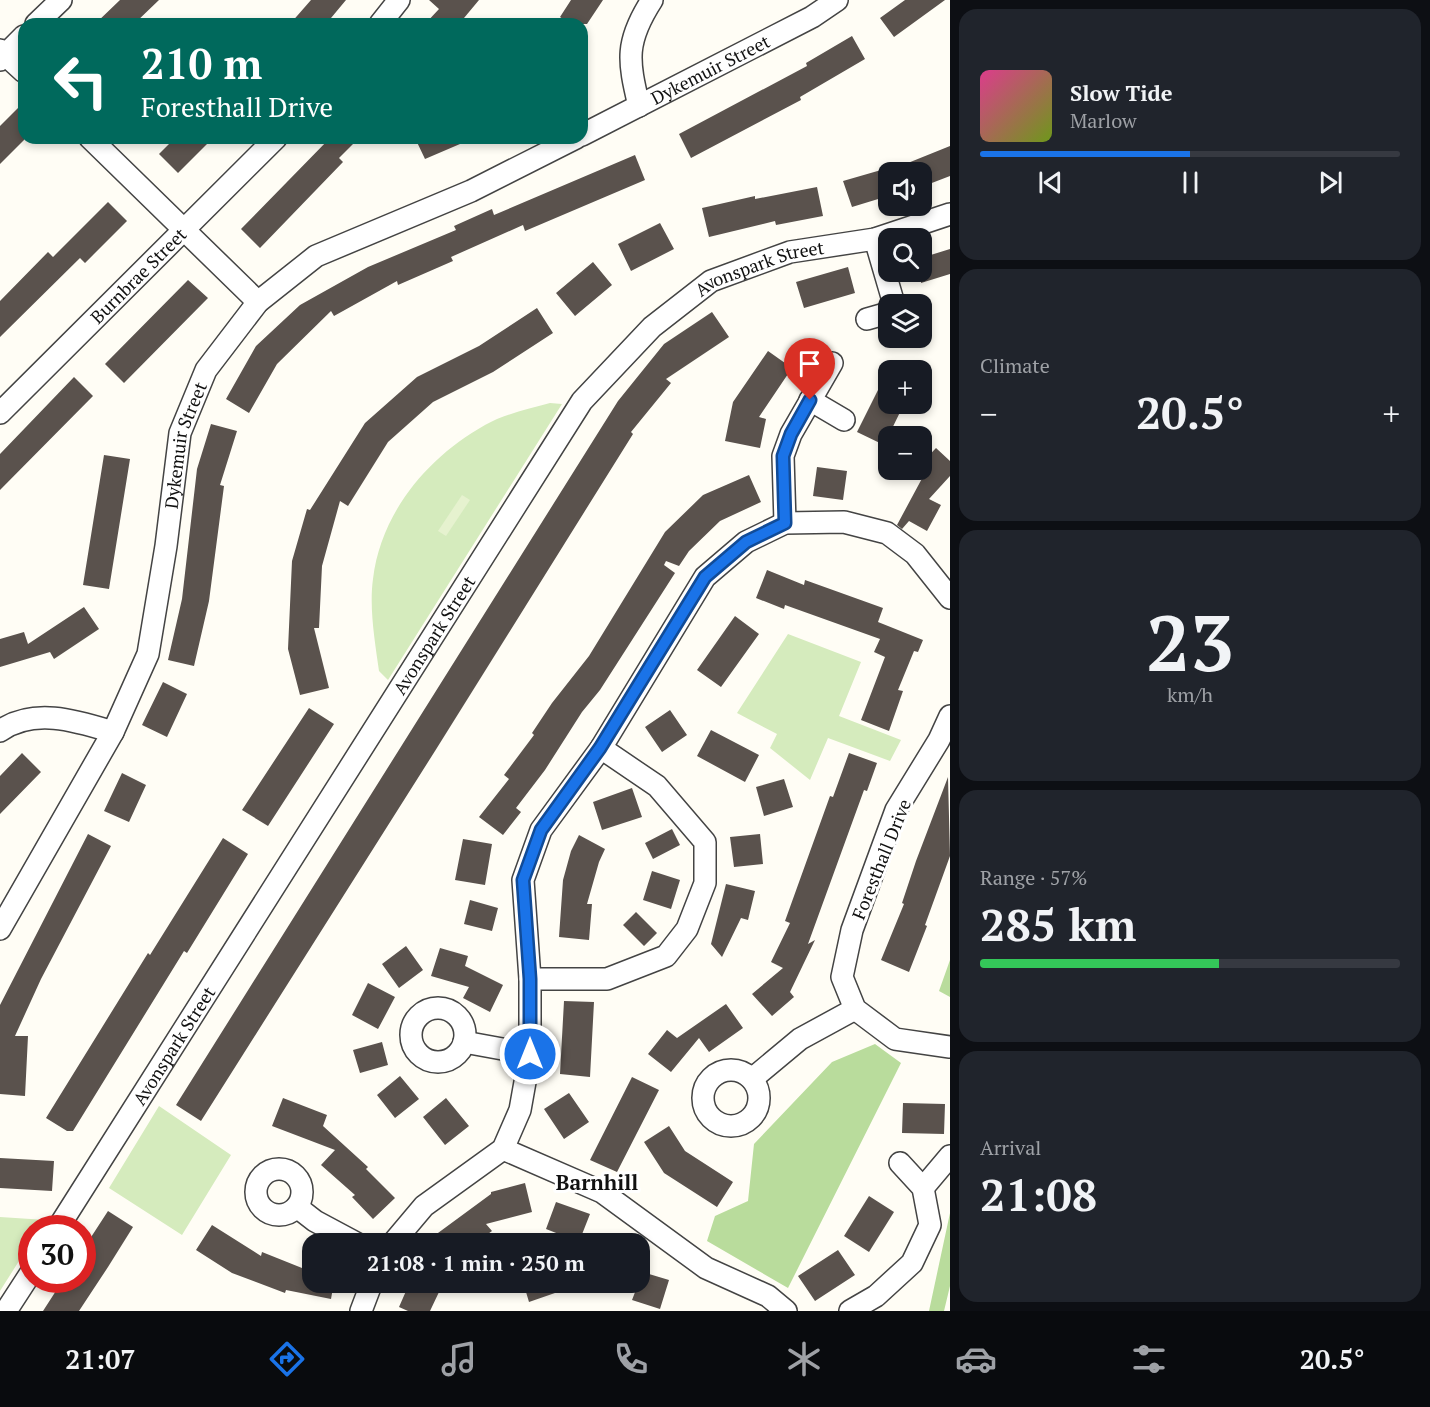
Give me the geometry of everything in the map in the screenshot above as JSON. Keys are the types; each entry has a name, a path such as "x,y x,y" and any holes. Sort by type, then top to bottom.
{"street":[{"path":"42,18 61,0"},
{"path":"385,18 399,0"},
{"path":"639,106 629,65 636,24 652,0"},
{"name":"Dykemuir Street","path":"588,132 812,18 837,0"},
{"path":"18,41 2,54 18,67"},
{"path":"96,144 258,302"},
{"name":"Burnbrae Street","path":"0,414 270,144"},
{"name":"Dykemuir Street","path":"0,929 113,732 148,654 166,546 180,432 206,370 258,302 316,256 471,191 564,144"},
{"name":"Avonspark Street","path":"66,1215 582,401 652,327 711,281 790,252 875,239 950,213"},
{"path":"875,239 891,294"},
{"path":"867,319 878,316"},
{"path":"785,523 783,456 791,434 832,363"},
{"path":"810,400 844,420"},
{"path":"401,1233 424,1206 503,1149 520,1110 530,1054 530,979 523,880 541,830 600,748 705,577 746,542 785,523 844,522 887,533 915,554 949,595"},
{"name":"Foresthall Drive","path":"855,1009 842,977 852,930 896,810 939,740 950,716"},
{"path":"0,731 12,722 62,717 113,732"},
{"path":"530,979 607,979 666,956 687,929 705,883 705,842 657,786 600,748"},
{"path":"752,1079 800,1039 855,1009 895,1039 950,1047"},
{"path":"464,1042 530,1054"},
{"path":"503,1149 602,1192 706,1268 768,1296 786,1311"},
{"path":"923,1188 950,1156"},
{"path":"850,1311 876,1296 912,1263 930,1225 923,1188 900,1163"},
{"path":"297,1207 315,1221 337,1233"},
{"path":"6,1311 18,1293"},
{"path":"361,1311 368,1293"}],"green space":[{"path":"550,403 562,404 388,680 379,671 373,625 372,590 378,554 397,509 427,470 464,438 500,418"},
{"path":"462,495 470,500 446,536 438,531"},
{"path":"788,634 861,662 839,716 901,740 890,761 828,738 810,780 770,748 777,734 737,713"},
{"path":"950,960 950,997 939,991"},
{"path":"875,1044 901,1063 788,1288 707,1241 715,1216 748,1201 754,1144 832,1062"},
{"path":"159,1106 231,1155 182,1235 109,1188"},
{"path":"950,1213 950,1286 944,1311 929,1311"},
{"path":"0,1217 18,1218 18,1263 0,1291"}],"building":[{"path":"120,0 159,0 140,18 101,18"},
{"path":"311,0 346,0 331,18 295,18"},
{"path":"429,0 479,0 464,18 431,18 439,9"},
{"path":"571,0 603,0 588,22 588,18 560,17"},
{"path":"905,0 945,0 894,37 880,18"},
{"path":"852,36 865,59 800,97 801,100 691,158 679,134 807,66 806,63"},
{"path":"18,108 18,144 20,144 0,164 0,126"},
{"path":"169,144 207,144 178,173 159,154"},
{"path":"324,144 353,144 339,158 343,162 260,248 241,229"},
{"path":"418,144 460,144 425,159"},
{"path":"950,146 950,176 932,183 932,162 910,162"},
{"path":"635,155 645,180 525,231 523,225 451,257 453,261 398,285 397,281 334,316 331,311 277,364 249,413 226,399 256,346 300,305 368,267 456,230 454,226 492,209 494,215"},
{"path":"878,171 878,199 852,207 843,181"},
{"path":"817,187 823,216 776,225 775,221 709,237 702,208 755,196 755,199"},
{"path":"108,202 127,221 85,263 80,258 0,337 0,301 48,252 53,257"},
{"path":"660,223 674,249 631,271 618,244"},
{"path":"950,249 950,274 932,280 932,255"},
{"path":"593,262 612,285 575,316 556,293"},
{"path":"848,267 855,293 804,308 796,282"},
{"path":"188,280 208,298 124,383 105,364"},
{"path":"537,308 553,333 493,372 433,402 388,442 348,506 340,501 322,566 319,628 314,628 329,688 300,695 288,649 292,561 307,509 310,510 365,423 417,377 479,346"},
{"path":"712,312 729,337 666,379 671,383 631,432 633,434 201,1121 176,1105 618,401 664,344"},
{"path":"768,351 792,368 759,417 766,419 760,448 725,441 733,402"},
{"path":"74,377 93,396 0,490 0,454"},
{"path":"878,390 878,414 899,414 893,426 878,426 878,442 857,432"},
{"path":"211,424 237,431 220,485 224,486 209,601 194,666 168,660 182,599 197,469"},
{"path":"936,448 950,461 950,476 929,499 941,505 927,531 909,521 902,529 897,525 921,480 932,480 932,452"},
{"path":"104,455 130,459 109,589 83,585"},
{"path":"817,467 847,471 843,500 813,496"},
{"path":"749,475 761,502 720,521 689,551 679,566 666,561 664,565 675,573 600,690 582,712 545,770 516,808 521,812 503,835 479,817 509,779 504,775 534,735 532,733 552,703 589,656 665,532 703,495"},
{"path":"767,570 804,585 805,580 883,608 878,622 923,640 918,652 914,651 898,690 903,691 889,731 861,720 885,657 874,652 880,639 785,605 784,609 756,598"},
{"path":"84,607 99,629 54,659 50,652 0,667 0,639 24,632 28,644"},
{"path":"735,616 759,634 721,687 697,670"},
{"path":"163,682 187,694 167,737 142,725"},
{"path":"309,708 334,724 268,826 242,810"},
{"path":"670,710 687,735 662,752 645,727"},
{"path":"711,730 759,755 745,782 697,756"},
{"path":"22,753 41,772 0,814 0,776"},
{"path":"849,753 877,763 867,791 864,790 808,944 815,940 790,992 794,997 772,1016 752,994 783,968 771,962 790,923 785,921 830,796 833,797"},
{"path":"122,773 146,785 129,822 104,811"},
{"path":"948,777 950,856 909,972 881,960 904,904 902,903 916,861"},
{"path":"784,779 793,807 764,816 756,787"},
{"path":"632,788 642,817 602,830 593,802"},
{"path":"672,829 680,845 653,859 645,843"},
{"path":"88,834 111,846 41,979 15,1036 28,1036 25,1096 0,1094 0,1005"},
{"path":"760,834 763,864 734,867 730,837"},
{"path":"579,835 605,849 587,904 592,904 589,940 559,937 563,880 571,851"},
{"path":"223,838 248,854 187,953 184,951 73,1131 67,1131 46,1118 148,953 150,955"},
{"path":"463,839 492,844 485,885 455,880"},
{"path":"652,871 680,880 671,909 643,900"},
{"path":"726,884 755,891 748,920 741,918 722,957 711,944"},
{"path":"470,900 498,908 492,931 464,924"},
{"path":"636,912 657,933 644,946 623,925"},
{"path":"406,946 423,970 399,988 382,964"},
{"path":"440,948 468,956 465,966 503,985 490,1012 463,998 469,987 431,976"},
{"path":"368,983 395,997 378,1029 352,1015"},
{"path":"564,1001 594,1002 590,1077 560,1074"},
{"path":"726,1004 743,1028 709,1052 699,1038 671,1072 648,1054 667,1030 677,1038"},
{"path":"382,1042 388,1065 360,1073 353,1050"},
{"path":"400,1076 419,1099 395,1118 377,1095"},
{"path":"632,1077 659,1090 617,1172 590,1160"},
{"path":"569,1093 589,1122 564,1139 544,1109"},
{"path":"283,1098 327,1115 323,1126 368,1167 366,1169 395,1198 373,1219 352,1197 355,1195 321,1165 335,1150 272,1126"},
{"path":"446,1098 469,1126 445,1145 423,1117"},
{"path":"903,1103 945,1104 944,1134 902,1133"},
{"path":"669,1126 685,1151 733,1182 717,1207 664,1173 644,1142"},
{"path":"0,1158 54,1161 52,1191 0,1188"},
{"path":"525,1183 532,1212 486,1224 492,1231 489,1233 438,1233 491,1194 491,1192"},
{"path":"869,1196 894,1212 869,1252 844,1236"},
{"path":"556,1202 590,1214 583,1233 556,1233 546,1229"},
{"path":"108,1211 133,1227 96,1285 96,1229"},
{"path":"212,1225 261,1256 262,1252 302,1268 302,1293 332,1293 331,1299 286,1290 285,1293 232,1273 196,1250"},
{"path":"838,1250 855,1275 815,1301 798,1276"},
{"path":"650,1274 669,1280 660,1309 632,1300 635,1293 650,1293"},
{"path":"55,1293 91,1293 79,1311 43,1311"},
{"path":"405,1293 439,1293 430,1311 408,1311 399,1307"},
{"path":"526,1293 555,1293 529,1302"}],"district":[{"name":"Barnhill","path":"597,1182"}],"route":[{"path":"530,1054 530,979 523,880 541,830 600,748 705,577 746,542 785,523 783,456 791,434 810,400"}]}
